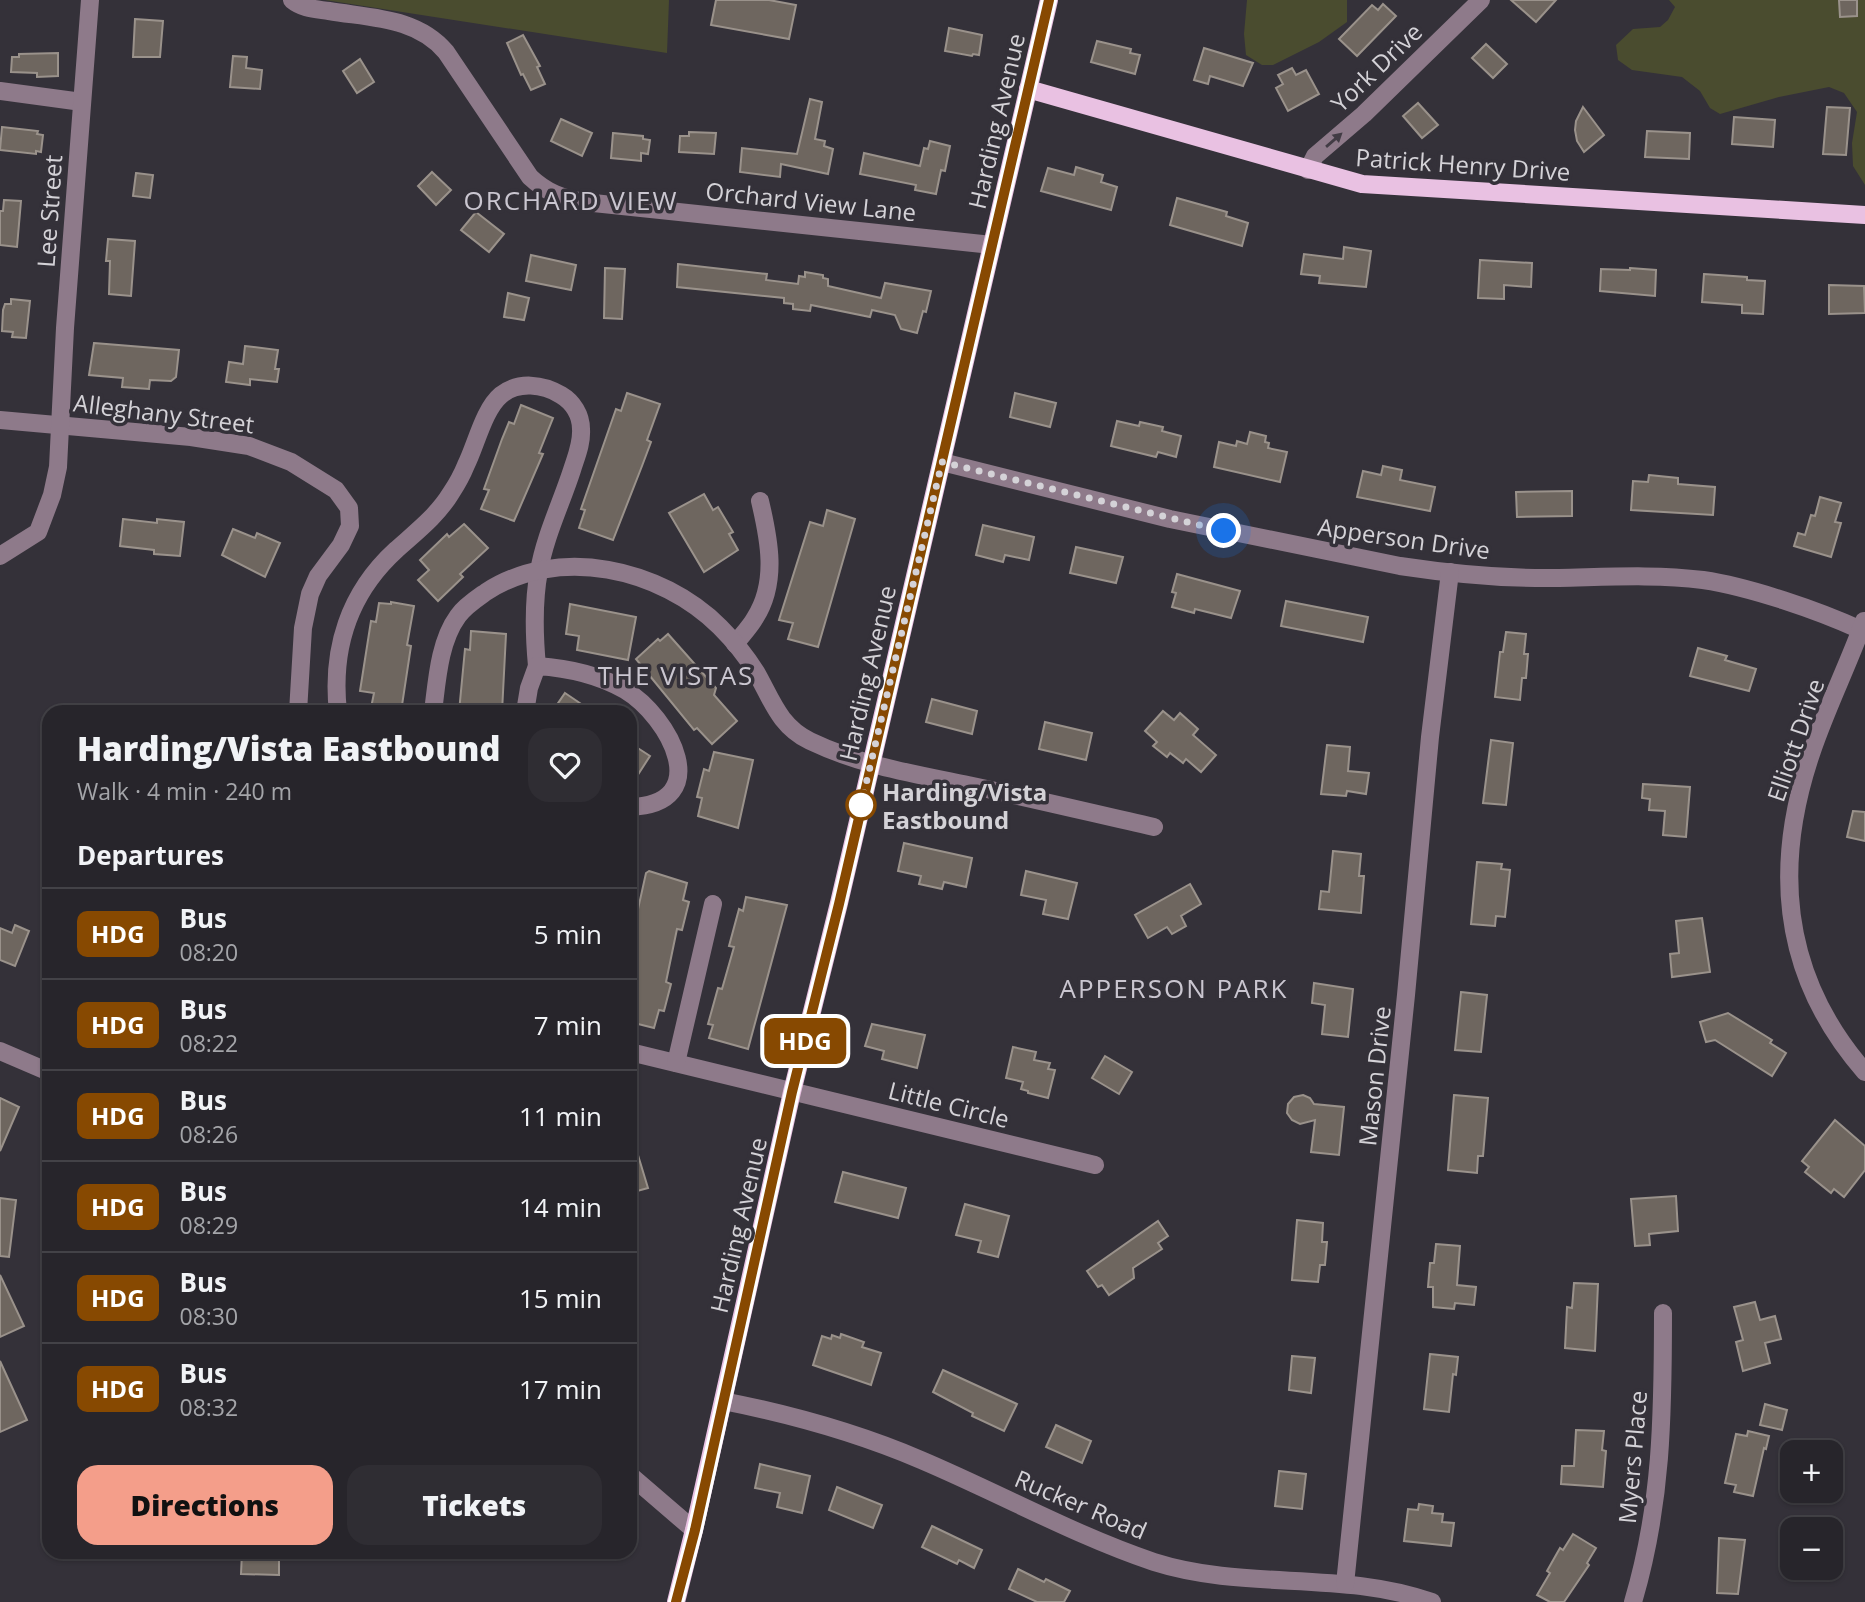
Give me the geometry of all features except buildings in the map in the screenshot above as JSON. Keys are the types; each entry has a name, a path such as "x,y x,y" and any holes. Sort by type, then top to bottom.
{"main road":[{"name":"Harding Avenue","path":"676,1602 695,1530 792,1092 1049,0"},
{"name":"Patrick Henry Drive","path":"1028,89 1362,184 1865,215"}],"street":[{"name":"Lee Street","path":"0,556 38,532 52,495 58,467 90,0"},
{"name":"Orchard View Lane","path":"292,0 307,8 401,23 429,35 446,52 530,177 558,197 584,202 992,245"},
{"name":"York Drive","path":"1308,170 1315,156 1364,114 1481,0"},
{"path":"0,91 82,102"},
{"path":"338,705 338,664 343,634 359,594 386,561 430,520 449,497 467,465 492,404 512,388 528,385 551,389 566,398 579,415 581,426 580,445 539,570 535,618 537,666 526,705"},
{"name":"Alleghany Street","path":"0,420 191,437 249,446 291,462 337,490 348,504 351,515 348,533 318,576 305,614 298,705"},
{"name":"Apperson Drive","path":"942,462 1277,543 1400,566 1524,578 1608,576 1705,580 1863,624"},
{"path":"735,644 755,618 769,575 768,534 760,501"},
{"path":"434,705 446,638 458,615 474,600 497,585 539,570 579,568 611,571 657,584 697,607 735,644 755,672 777,714 796,733 836,752 871,764 1154,827"},
{"name":"Mason Drive","path":"1345,1584 1430,737 1450,572"},
{"name":"Elliott Drive","path":"1863,624 1823,721 1802,785 1791,839 1788,890 1790,915 1805,974 1827,1021 1865,1072"},
{"path":"537,666 601,679 624,690 654,715 670,737 678,761 674,785 668,794 656,802 637,806"},
{"path":"676,1063 713,904"},
{"path":"0,1051 42,1069"},
{"name":"Little Circle","path":"637,1054 1095,1165"},
{"name":"Myers Place","path":"1633,1602 1656,1504 1663,1313"},
{"name":"Rucker Road","path":"723,1401 764,1408 826,1426 920,1459 1106,1544 1154,1562 1221,1577 1383,1588 1432,1602"},
{"path":"637,1481 695,1530"}],"green space":[{"path":"325,0 669,0 667,53"},
{"path":"1247,0 1347,0 1347,22 1319,42 1273,65 1262,65 1246,55 1244,34"},
{"path":"1669,0 1865,0 1865,185 1853,166 1852,143 1857,112 1844,93 1829,87 1779,97 1720,114 1710,108 1700,91 1682,77 1632,70 1618,60 1616,45 1633,29 1660,27 1668,20 1675,7"}],"bus line":[{"name":"HDG","path":"676,1602 695,1530 792,1092 839,904 1049,0"}],"place":[{"name":"Harding/Vista Eastbound","path":"861,805"}],"district":[{"name":"ORCHARD VIEW","path":"571,200"},
{"name":"THE VISTAS","path":"676,675"},
{"name":"APPERSON PARK","path":"1174,988"}],"route":[{"path":"861,805 942,462 1224,531"}]}
